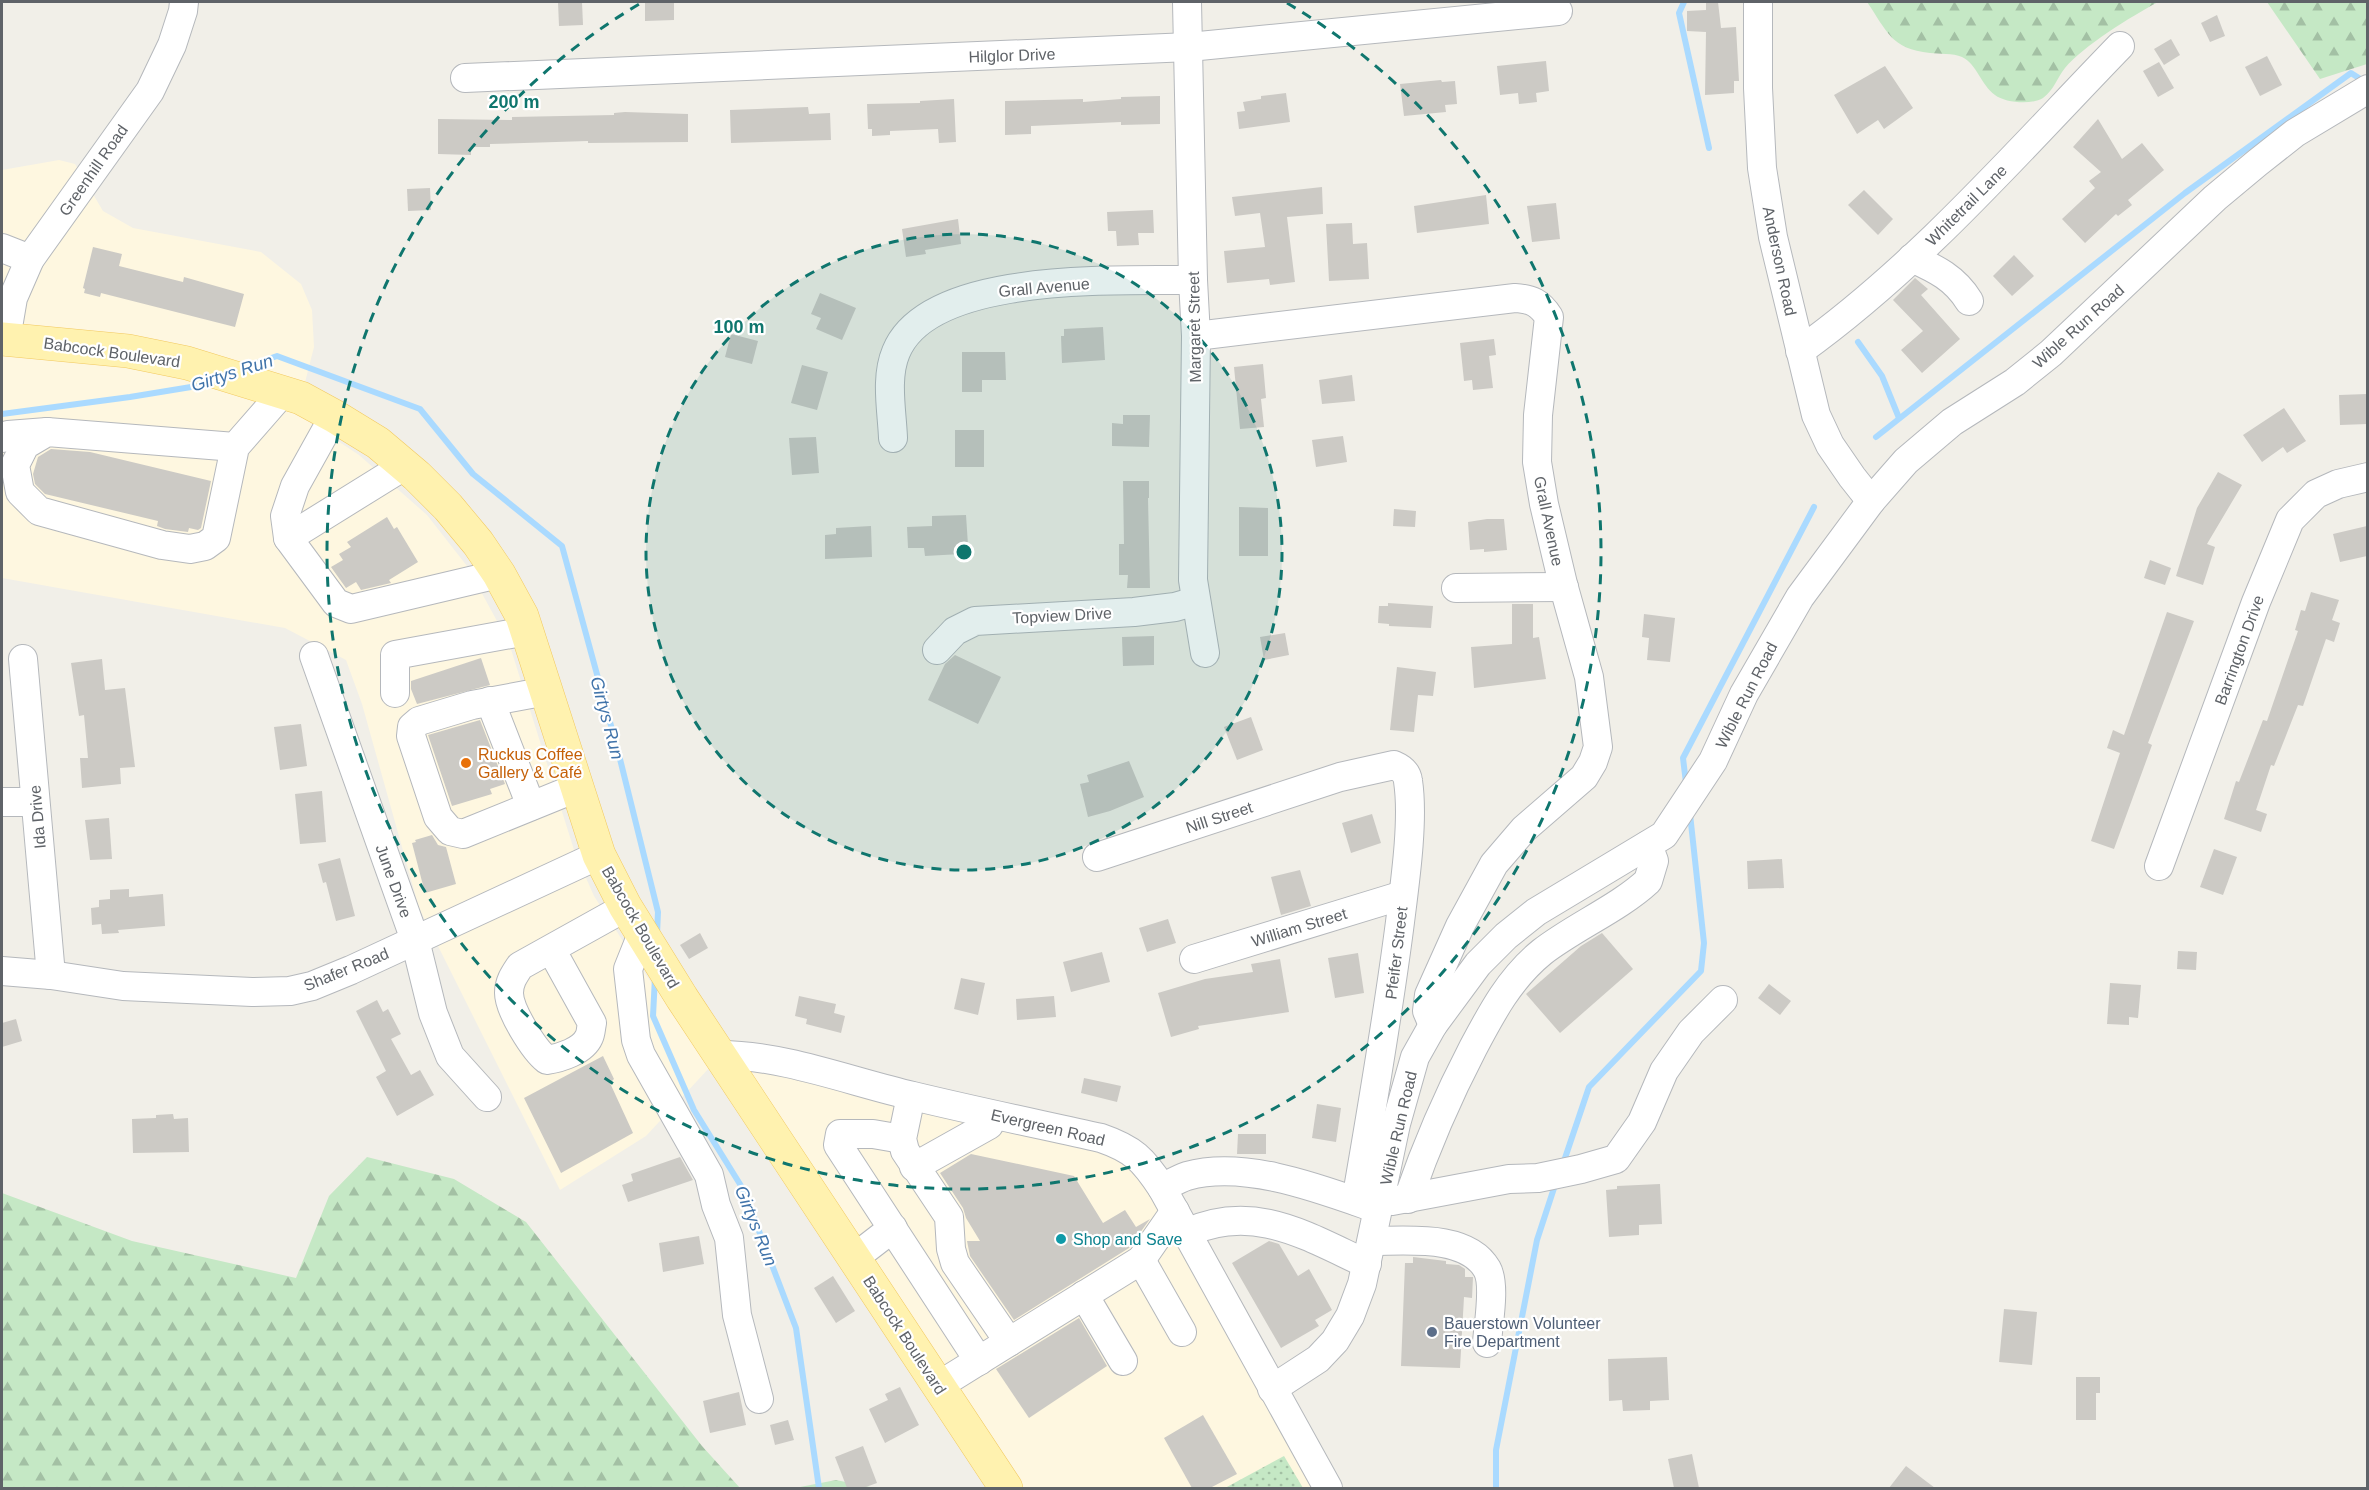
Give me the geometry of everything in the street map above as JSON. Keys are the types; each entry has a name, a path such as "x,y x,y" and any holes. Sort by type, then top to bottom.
{"main road":[{"name":"Babcock Boulevard","path":"4,339 128,351 187,363 301,398 378,443 448,507 478,543 499,574 522,616 576,788 600,855 639,929 682,998 1006,1488"}],"street":[{"name":"Greenhill Road","path":"4,339 13,298 30,259 150,92 172,45 184,2"},
{"name":"Margaret Street","path":"1187,2 1196,336 1193,580 1205,652"},
{"name":"Anderson Road","path":"1758,2 1758,88 1762,168 1773,237 1816,415 1830,445 1871,501"},
{"name":"Hilglor Drive","path":"465,78 1189,47 1558,10"},
{"name":"Whitetrail Lane","path":"1800,351 1828,332 1912,258 1987,186 2120,46"},
{"name":"Wible Run Road","path":"1272,1389 1318,1359 1335,1341 1350,1316 1362,1284 1405,1089 1415,1057 1432,1025 1478,964 1506,936 1536,912 1656,840 1713,761 1754,676 1800,597 1871,501 1906,461 1952,422 2015,382 2051,353 2232,184 2295,133 2367,89"},
{"path":"2,248 30,259"},
{"path":"1912,258 1940,271 1960,287 1969,301"},
{"name":"Grall Avenue","path":"892,438 891,383 896,352 914,327 944,308 982,293 1007,288 1034,285 1193,280"},
{"name":"Grall Avenue","path":"1196,336 1515,298 1529,299 1537,303 1549,317 1538,415 1537,462 1544,504 1564,587 1589,676 1598,747 1593,762 1584,777 1524,829 1494,864 1460,926 1429,995 1427,1011 1432,1025"},
{"path":"46,432 25,445 15,465 20,492 39,511 162,545 190,549 205,546 216,538 236,447 273,390"},
{"path":"334,416 295,486 285,516 288,538 336,603 351,609 499,574"},
{"path":"2,438 8,435 46,432 236,447"},
{"path":"288,538 404,465"},
{"name":"Barrington Drive","path":"2159,866 2256,602 2290,520 2316,494 2338,484 2367,477"},
{"path":"1456,588 1564,587"},
{"name":"Topview Drive","path":"937,650 956,631 975,621 1134,612 1175,607 1196,601"},
{"path":"395,693 395,655 527,631"},
{"name":"June Drive","path":"314,656 415,940 433,1013 450,1056 487,1097"},
{"name":"Ida Drive","path":"23,659 51,975"},
{"path":"547,691 490,701 419,722 412,728 411,736 438,817 450,831 464,834 576,788"},
{"path":"490,701 531,806"},
{"name":"Pfeifer Street","path":"1340,777 1394,765 1406,773 1408,781 1408,826 1403,895 1386,1033 1381,1203"},
{"name":"Nill Street","path":"1097,857 1340,777"},
{"path":"2,802 35,802"},
{"path":"1381,1203 1421,1162 1456,1080 1497,1002 1516,978 1542,952 1648,881 1654,861 1656,840"},
{"name":"Shafer Road","path":"2,971 51,975 123,986 252,992 290,991 312,986 600,855"},
{"name":"William Street","path":"1194,959 1403,895"},
{"path":"551,950 639,929 628,969 636,1040 641,1055 709,1175 716,1205 729,1238 737,1315 759,1399"},
{"path":"938,1386 1141,1260 1174,1211 1185,1176 1207,1172 1236,1172 1316,1186 1381,1203 1509,1179 1538,1178 1616,1160 1642,1122 1664,1071 1691,1032 1723,1000"},
{"name":"Evergreen Road","path":"721,1055 744,1055 776,1061 989,1119 1101,1138 1122,1146 1147,1164 1328,1488"},
{"path":"911,1096 902,1139 907,1155 929,1169 949,1217 951,1249 956,1263 1009,1342"},
{"path":"929,1169 989,1119"},
{"path":"902,1139 873,1134 840,1134 838,1145 979,1361"},
{"path":"1174,1211 1204,1225 1224,1222 1280,1225 1369,1253 1443,1242 1472,1253 1488,1270 1491,1290 1487,1343"},
{"path":"854,1258 892,1228"},
{"path":"1141,1260 1182,1332"},
{"path":"1084,1295 1123,1361"}],"shaded area":[{"path":"59,160 75,164 103,211 133,228 261,252 301,284 312,310 314,347 297,414 359,455 427,515 467,566 509,643 575,853 594,896 710,1067 646,1136 560,1190 419,908 362,704 346,660 285,628 2,578 2,170"},
{"path":"721,1055 1122,1146 1328,1488 1006,1488"}],"green space":[{"path":"1867,2 2158,2 2083,50 2065,68 2047,95 2038,100 2026,102 1999,98 1986,86 1972,64 1962,57 1917,51 1898,43 1885,30"},
{"path":"2267,2 2367,2 2367,64 2320,79"},
{"path":"367,1157 454,1179 526,1222 702,1446 740,1488 2,1488 2,1193 132,1241 296,1278 329,1196"},
{"path":"1284,1456 1303,1488 1225,1488"},
{"path":"836,1480 875,1488 795,1488"}],"building":[{"path":"558,2 582,2 583,25 559,26"},
{"path":"645,2 674,2 674,20 645,21"},
{"path":"1706,2 1718,2 1721,28 1736,27 1739,81 1734,81 1734,93 1705,95 1706,32 1687,31 1687,11 1706,10"},
{"path":"2217,15 2225,36 2210,42 2201,23"},
{"path":"2171,39 2180,55 2164,65 2154,49"},
{"path":"2267,56 2282,85 2260,96 2245,67"},
{"path":"1546,61 1549,91 1536,93 1537,102 1519,104 1518,93 1500,95 1497,66"},
{"path":"2159,62 2174,88 2158,97 2143,71"},
{"path":"1885,66 1913,108 1884,129 1878,120 1857,134 1834,95"},
{"path":"1441,80 1442,82 1455,81 1457,104 1445,105 1446,112 1404,116 1400,84"},
{"path":"1286,93 1290,122 1239,129 1237,112 1245,111 1243,102 1261,99 1261,96"},
{"path":"1160,96 1160,124 1121,125 1121,122 1031,126 1031,134 1005,135 1005,101 1083,99 1083,102 1121,99 1121,97"},
{"path":"954,99 956,142 939,143 938,129 890,131 890,135 872,136 872,129 868,129 867,104 920,103 920,101"},
{"path":"808,107 809,114 830,113 831,140 731,143 730,110"},
{"path":"614,113 688,114 688,142 588,143 588,141 490,144 490,147 471,147 471,155 438,154 438,119 512,120 512,117 614,115"},
{"path":"2098,119 2122,159 2142,143 2164,170 2128,200 2132,205 2118,216 2116,214 2085,243 2062,219 2095,188 2089,181 2101,172 2073,147"},
{"path":"1322,187 1323,214 1287,217 1295,282 1270,285 1269,279 1227,283 1224,251 1265,247 1260,213 1235,216 1232,197"},
{"path":"430,188 431,210 408,211 407,189"},
{"path":"1864,190 1893,219 1878,235 1848,205"},
{"path":"1486,195 1489,224 1417,233 1414,206"},
{"path":"1556,203 1560,239 1532,242 1527,206"},
{"path":"1153,210 1154,233 1138,233 1139,245 1117,246 1116,231 1108,231 1107,212"},
{"path":"958,219 961,244 925,250 926,254 906,257 902,229"},
{"path":"1352,223 1353,244 1367,243 1369,279 1329,281 1326,224"},
{"path":"93,247 122,254 119,266 183,282 184,277 244,294 235,327 101,293 100,297 84,293 83,288"},
{"path":"2014,255 2034,276 2012,296 1993,276"},
{"path":"1915,278 1928,289 1921,295 1960,339 1922,373 1901,350 1923,331 1893,300"},
{"path":"820,293 856,308 842,340 816,329 821,318 811,314"},
{"path":"1103,327 1105,360 1062,363 1061,336 1064,336 1064,329"},
{"path":"731,334 758,341 752,364 725,357"},
{"path":"1494,339 1496,355 1489,356 1493,388 1473,390 1472,380 1464,381 1460,343"},
{"path":"962,352 1005,352 1006,380 982,380 982,392 962,392"},
{"path":"1263,364 1266,398 1261,399 1264,427 1240,429 1234,367"},
{"path":"802,365 828,372 817,410 791,403"},
{"path":"1352,375 1355,401 1322,404 1319,380"},
{"path":"2367,394 2367,424 2340,425 2339,395"},
{"path":"2284,408 2306,441 2287,453 2283,447 2262,462 2243,435"},
{"path":"1123,415 1150,415 1149,447 1112,446 1112,423 1123,424"},
{"path":"955,430 984,430 984,467 955,467"},
{"path":"1343,436 1347,462 1316,467 1312,440"},
{"path":"816,437 819,473 792,475 789,438"},
{"path":"51,449 90,452 211,481 201,528 198,530 189,528 188,532 165,529 157,526 158,521 45,494 35,484 33,474 38,457"},
{"path":"2218,472 2242,485 2207,544 2215,547 2203,585 2176,576 2197,508"},
{"path":"1123,481 1149,481 1150,588 1127,588 1128,575 1119,575 1119,544 1124,544"},
{"path":"1239,507 1268,508 1268,556 1239,556"},
{"path":"1394,509 1416,511 1415,527 1393,526"},
{"path":"966,515 968,545 961,545 961,554 925,556 924,548 908,548 907,527 932,526 932,516"},
{"path":"387,517 394,529 397,527 418,562 389,580 391,583 361,590 356,582 346,588 331,567 343,560 339,554 351,547 347,542"},
{"path":"1504,519 1507,550 1484,552 1484,549 1470,550 1468,522"},
{"path":"871,526 872,557 825,559 825,535 836,534 836,528"},
{"path":"2367,526 2367,556 2340,562 2333,534"},
{"path":"2150,560 2171,568 2165,585 2144,578"},
{"path":"2311,592 2339,600 2332,620 2340,623 2334,642 2326,639 2303,706 2298,705 2274,766 2271,765 2256,810 2267,814 2261,832 2224,819 2236,781 2239,782 2263,720 2267,721 2298,631 2295,630 2301,610 2305,611"},
{"path":"1388,603 1433,606 1431,628 1389,626 1389,624 1378,623 1379,606 1388,606"},
{"path":"1512,604 1533,604 1533,638 1539,637 1546,679 1474,688 1471,647 1512,644"},
{"path":"2167,612 2194,621 2148,743 2152,745 2114,849 2091,841 2120,753 2107,748 2113,730 2124,735"},
{"path":"1644,614 1675,618 1670,662 1647,660 1649,638 1642,637"},
{"path":"1285,633 1289,655 1264,660 1260,637"},
{"path":"1154,636 1154,665 1123,666 1122,637"},
{"path":"955,655 1001,677 978,724 928,700 945,664"},
{"path":"481,658 490,685 417,704 411,689 411,681"},
{"path":"102,659 105,690 125,688 135,767 120,768 121,784 82,788 80,758 88,758 84,715 79,716 71,663"},
{"path":"1397,667 1436,672 1433,696 1418,695 1414,732 1390,730"},
{"path":"1251,717 1263,750 1237,760 1224,727"},
{"name":"Ruckus Coffee Gallery & Café","path":"480,720 505,784 490,789 492,794 452,806 428,735"},
{"path":"301,724 307,766 280,770 274,727"},
{"path":"1129,761 1144,797 1088,817 1080,784 1089,782 1087,775"},
{"path":"322,791 326,842 300,844 295,794"},
{"path":"1372,814 1381,843 1351,853 1342,823"},
{"path":"109,818 112,859 90,860 85,820"},
{"path":"432,835 438,845 446,847 456,884 425,893 412,843"},
{"path":"2214,849 2237,857 2223,895 2200,887"},
{"path":"340,858 355,916 336,921 326,882 323,883 318,864"},
{"path":"1782,859 1784,888 1748,889 1747,861"},
{"path":"1300,870 1311,906 1281,915 1271,877"},
{"path":"129,889 129,897 163,894 165,926 118,930 119,933 102,934 101,924 92,925 91,908 99,907 99,900 110,899 110,890"},
{"path":"1168,919 1176,943 1147,952 1139,928"},
{"path":"700,933 708,948 689,959 680,945"},
{"path":"1602,933 1633,969 1560,1033 1526,994 1581,946"},
{"path":"2178,951 2197,952 2196,970 2177,969"},
{"path":"1102,952 1110,982 1071,992 1063,962"},
{"path":"1358,953 1364,993 1335,998 1328,958"},
{"path":"1280,959 1289,1012 1198,1026 1199,1029 1171,1037 1158,993 1205,979 1253,972 1251,964"},
{"path":"961,978 985,983 978,1015 954,1009"},
{"path":"2110,983 2141,985 2138,1018 2129,1017 2129,1025 2107,1024"},
{"path":"1769,984 1791,1001 1780,1015 1758,998"},
{"path":"799,996 836,1004 834,1013 845,1016 841,1033 806,1024 807,1019 795,1016"},
{"path":"1054,996 1056,1017 1017,1020 1016,999"},
{"path":"377,1000 383,1012 388,1009 401,1034 391,1039 411,1075 420,1070 434,1095 397,1116 376,1077 386,1071 356,1011"},
{"path":"16,1019 22,1041 2,1047 2,1023"},
{"path":"603,1056 614,1079 610,1083 633,1133 561,1173 524,1098"},
{"path":"1084,1078 1121,1086 1117,1102 1081,1093"},
{"path":"1317,1104 1341,1108 1336,1142 1312,1138"},
{"path":"173,1114 174,1119 188,1118 189,1152 133,1153 132,1119 156,1118 156,1115"},
{"path":"1238,1134 1266,1134 1266,1154 1237,1154"},
{"name":"Shop and Save","path":"971,1154 1074,1176 1103,1223 1125,1210 1136,1227 1150,1219 1129,1248 1014,1320 970,1256 967,1241 980,1241 966,1218 963,1208 940,1173"},
{"path":"680,1157 693,1180 628,1202 622,1185 633,1181 631,1174"},
{"path":"1660,1184 1662,1224 1639,1225 1639,1235 1609,1237 1606,1190 1617,1189 1617,1186"},
{"path":"699,1236 704,1264 663,1272 659,1243"},
{"path":"1269,1241 1279,1244 1298,1276 1309,1269 1332,1310 1315,1320 1319,1326 1281,1348 1232,1263"},
{"name":"Bauerstown Volunteer Fire Department","path":"1413,1257 1459,1265 1465,1269 1465,1277 1473,1277 1472,1298 1464,1297 1460,1368 1401,1366 1405,1263 1413,1263"},
{"path":"833,1276 855,1311 836,1323 814,1288"},
{"path":"2004,1309 2037,1312 2032,1365 1999,1362"},
{"path":"1079,1318 1107,1366 1029,1418 996,1369"},
{"path":"1667,1357 1669,1400 1650,1401 1650,1410 1623,1411 1622,1400 1609,1401 1608,1359"},
{"path":"2076,1377 2100,1377 2100,1393 2096,1393 2096,1420 2076,1420"},
{"path":"900,1387 919,1425 885,1443 869,1409 888,1400 885,1394"},
{"path":"739,1392 746,1425 710,1433 703,1401"},
{"path":"1203,1415 1237,1474 1210,1488 1192,1488 1164,1438"},
{"path":"788,1420 794,1440 775,1445 770,1425"},
{"path":"863,1446 877,1483 863,1488 847,1488 835,1457"},
{"path":"1692,1454 1699,1488 1674,1488 1668,1459"},
{"path":"1906,1466 1935,1488 1889,1488"}],"waterway":[{"path":"1684,2 1679,13 1709,148"},
{"path":"1876,437 2185,193 2351,73 2365,82"},
{"path":"1858,342 1882,376 1899,418"},
{"name":"Girtys Run","path":"243,368 277,356 420,409 473,474 562,546 619,755 658,912 657,934"},
{"name":"Girtys Run","path":"2,414 130,397 191,387 205,382"},
{"path":"1686,783 1683,758 1814,507"},
{"path":"1563,1164 1589,1087 1701,971 1704,943 1690,814"},
{"name":"Girtys Run","path":"655,977 653,1016 694,1110 743,1189 796,1328 819,1488"},
{"path":"1496,1488 1496,1450 1537,1240 1556,1182"}],"place":[{"name":"Ruckus Coffee Gallery & Café","path":"466,763"},
{"name":"Shop and Save","path":"1061,1239"},
{"name":"Bauerstown Volunteer Fire Department","path":"1432,1332"}]}
